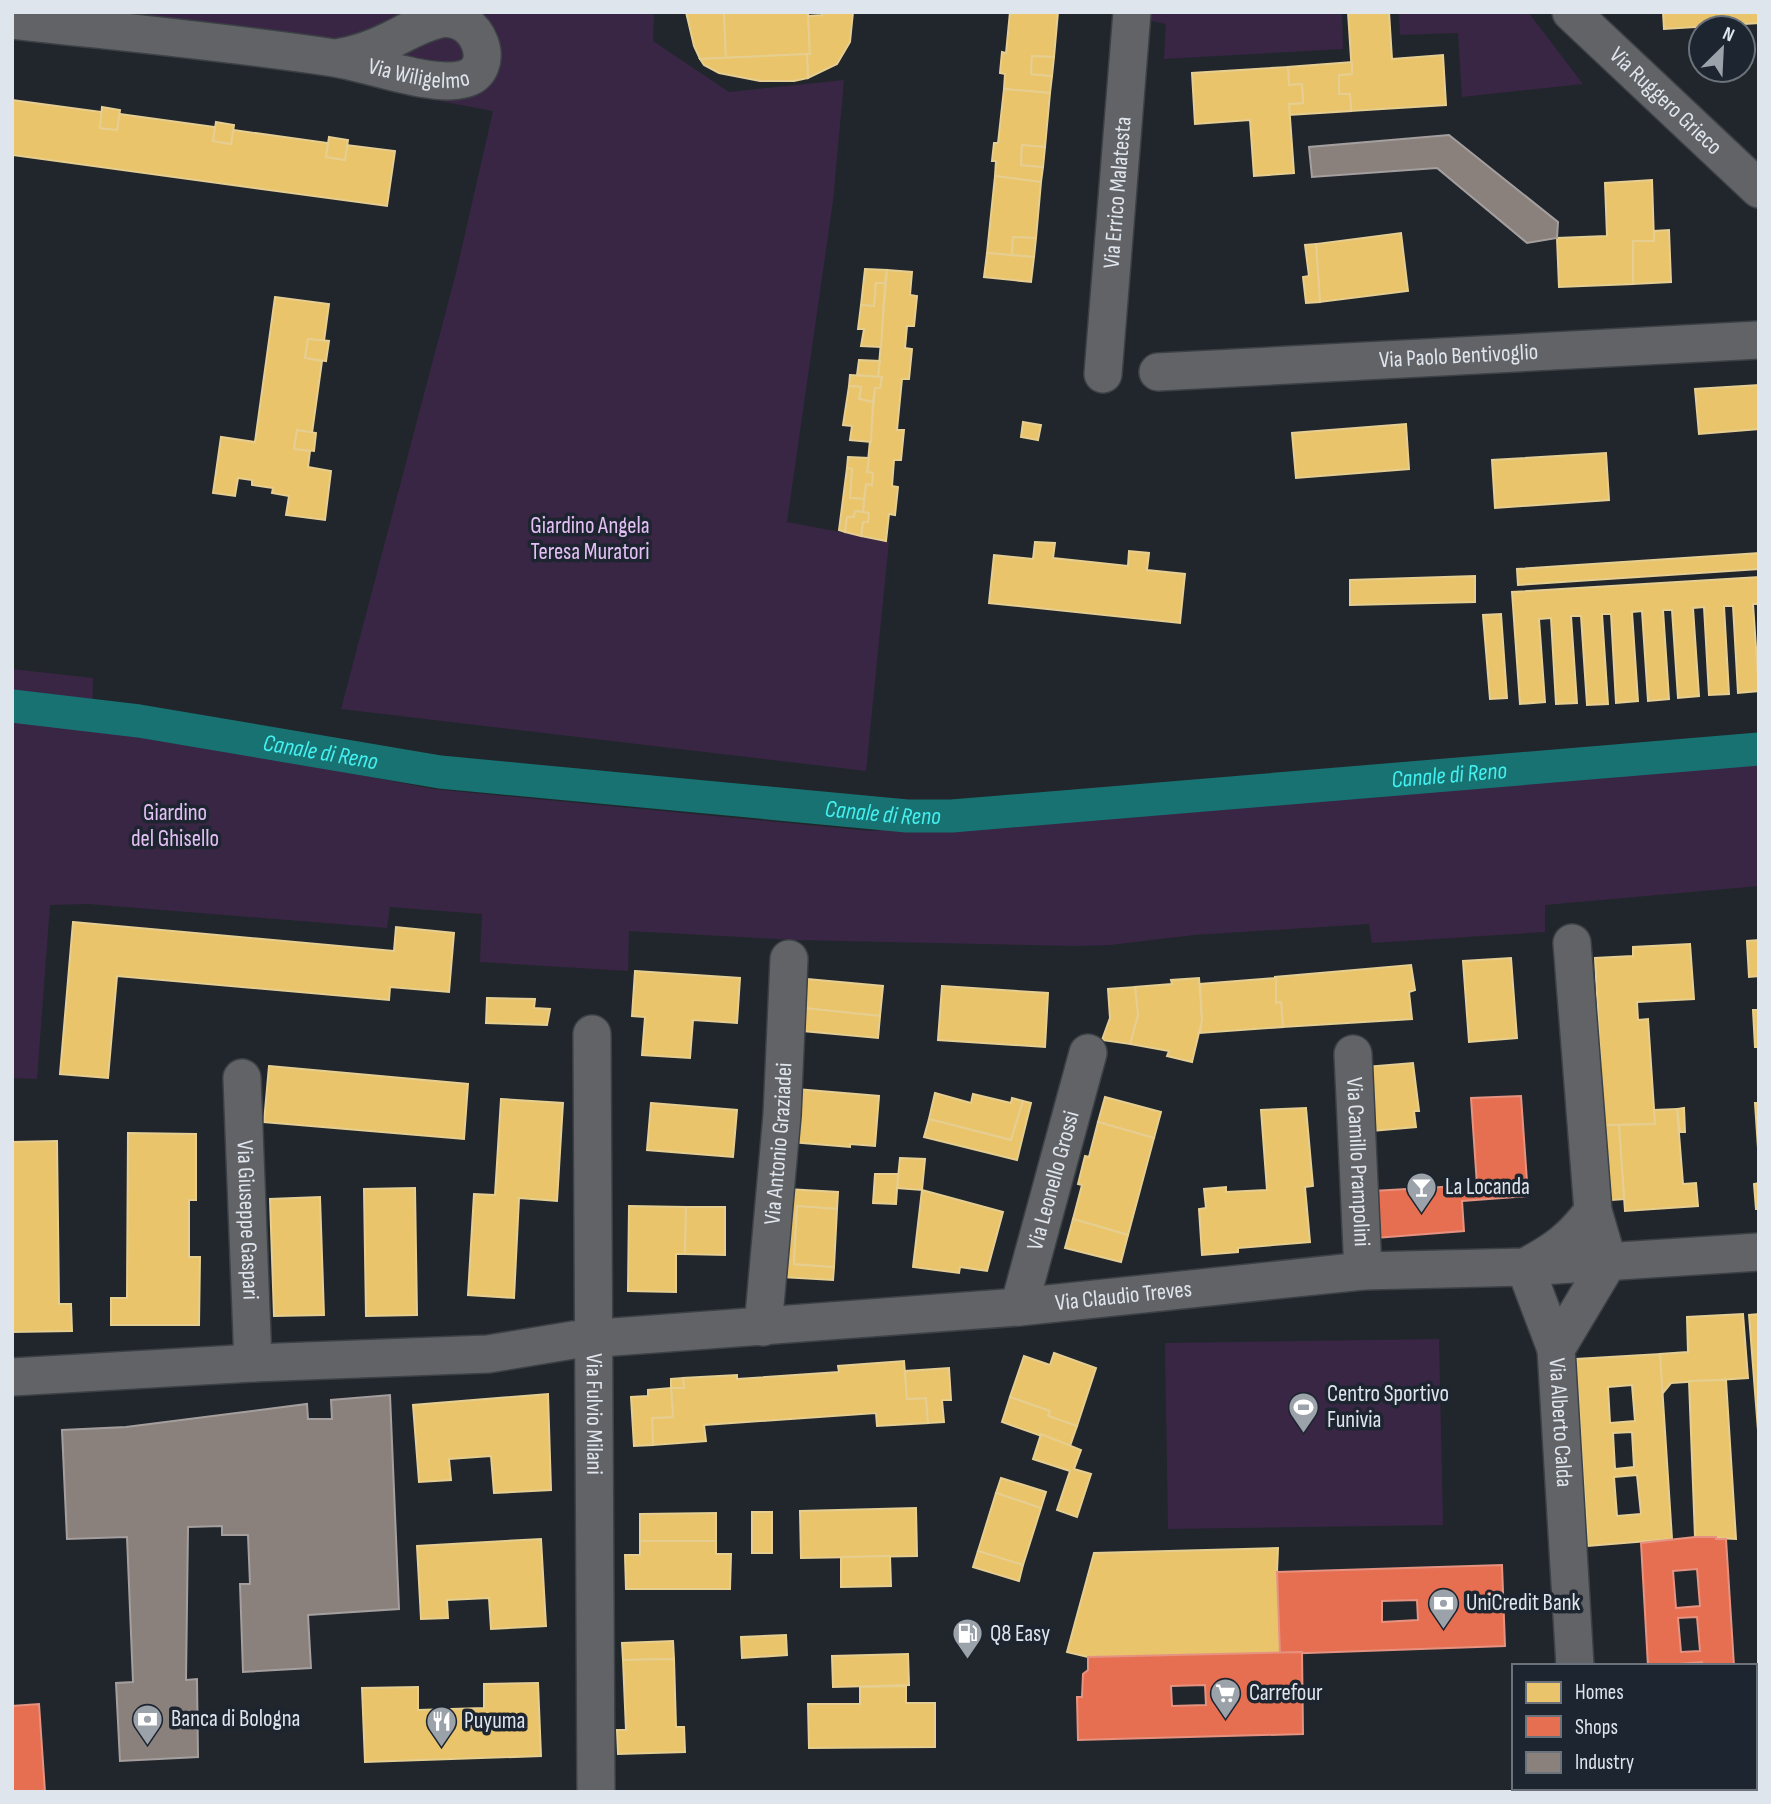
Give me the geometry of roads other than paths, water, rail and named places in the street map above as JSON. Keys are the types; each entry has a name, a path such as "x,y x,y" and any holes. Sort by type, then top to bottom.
{"main road":[{"path":"1559,1792 1584,1790"}],"street":[{"name":"Via Errico Malatesta","path":"1103,374 1132,12"},
{"name":"Via Ruggero Grieco","path":"1571,12 1759,189"},
{"name":"Via Wiligelmo","path":"12,20 336,58"},
{"name":"Via Paolo Bentivoglio","path":"1158,372 1759,340"},
{"path":"1573,943 1593,1211 1608,1262"},
{"name":"Via Antonio Graziadei","path":"763,1327 782,1115 789,959"},
{"name":"Via Fulvio Milani","path":"592,1034 596,1792"},
{"name":"Via Leonello Grossi","path":"1018,1307 1088,1053"},
{"name":"Via Camillo Prampolini","path":"1353,1054 1363,1271"},
{"name":"Via Giuseppe Gaspari","path":"242,1077 253,1363"},
{"path":"1556,1349 1525,1267 1557,1250 1576,1234 1593,1211"},
{"name":"Via Claudio Treves","path":"253,1363 488,1354 592,1339 1018,1307 1363,1271 1525,1267 1759,1252"},
{"name":"Via Alberto Calda","path":"1575,1664 1556,1349 1608,1262"},
{"path":"12,1377 253,1363"}],"waterway":[{"name":"Canale di Reno","path":"12,706 139,721 440,772 907,816 952,816 1759,749"}],"place":[{"name":"La Locanda","path":"1422,1214"},
{"name":"Centro Sportivo Funivia","path":"1304,1434"},
{"name":"UniCredit Bank","path":"1443,1630"},
{"name":"Q8 Easy","path":"967,1661"},
{"name":"Carrefour","path":"1226,1720"},
{"name":"Banca di Bologna","path":"148,1746"},
{"name":"Puyuma","path":"441,1748"}],"park label":[{"name":"Giardino Angela Teresa Muratori","path":"590,539"},
{"name":"Giardino del Ghisello","path":"175,826"}]}
